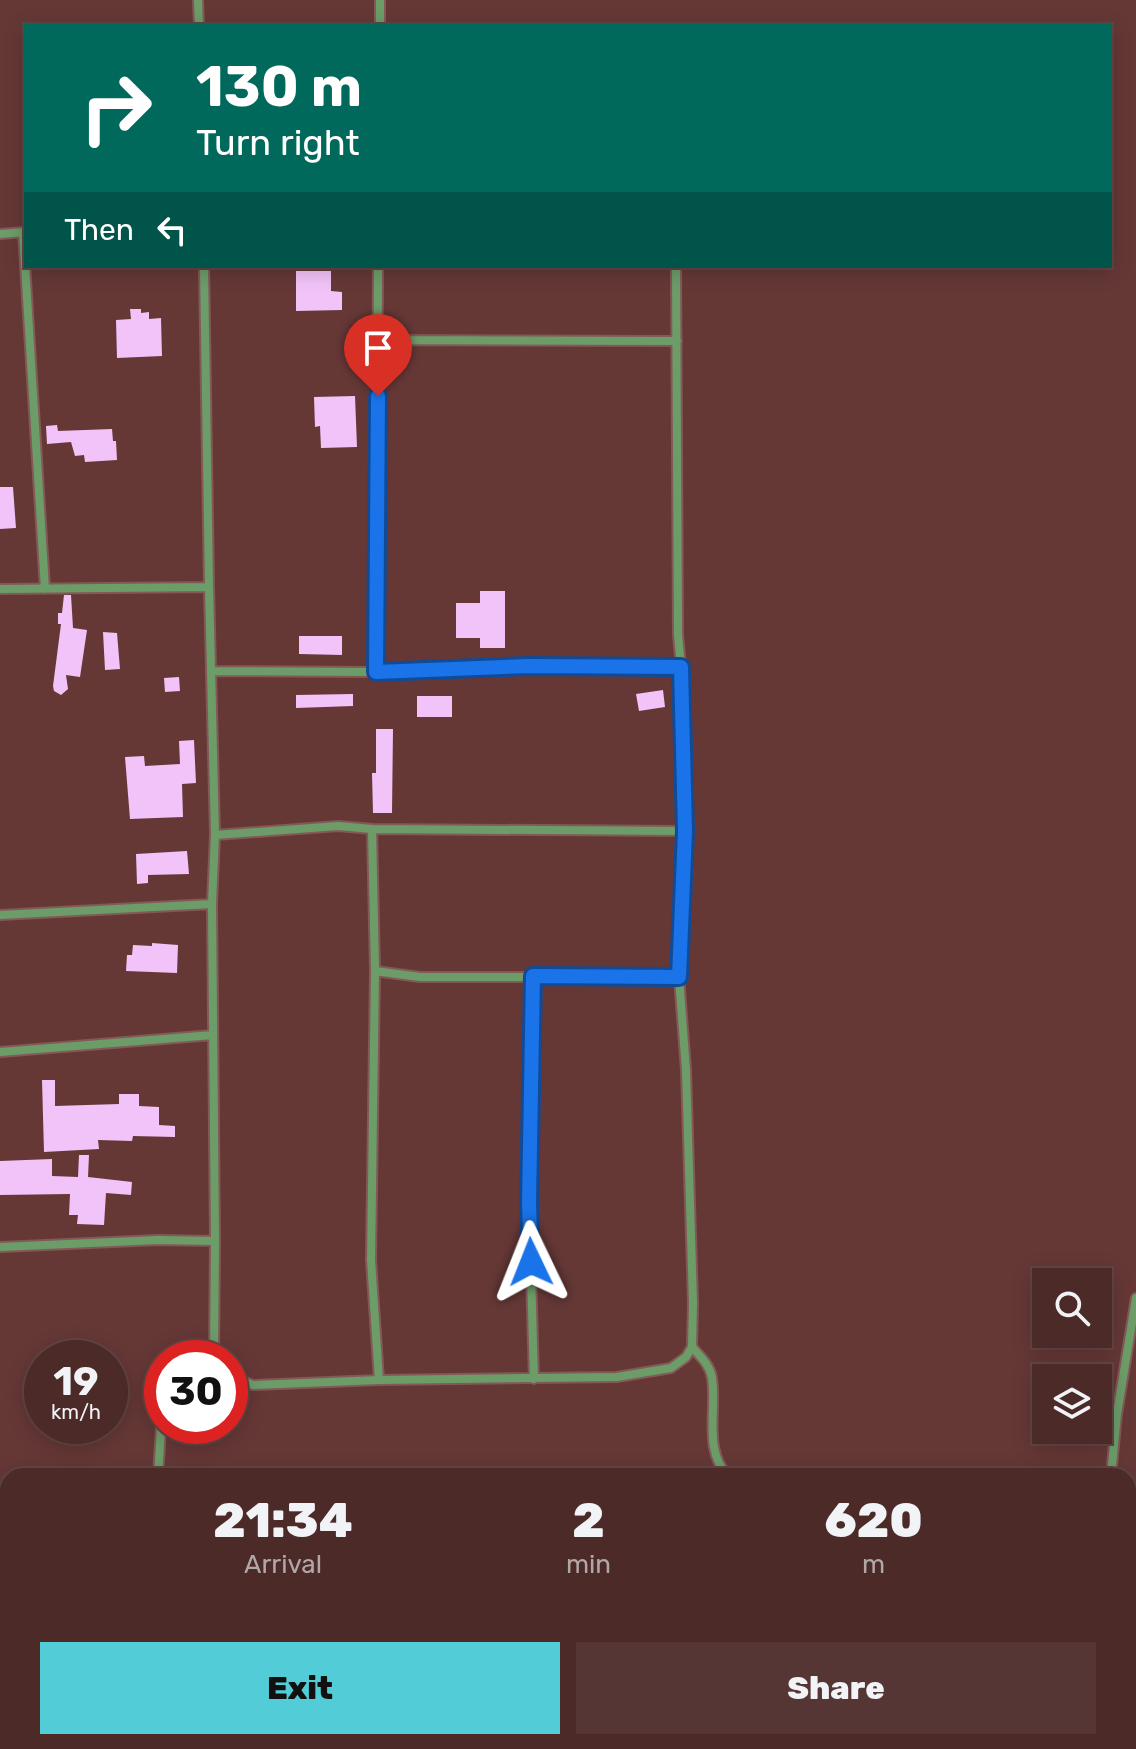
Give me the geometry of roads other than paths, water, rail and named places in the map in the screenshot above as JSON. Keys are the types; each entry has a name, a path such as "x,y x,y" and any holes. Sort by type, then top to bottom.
{"street":[{"path":"198,0 199,24"},
{"path":"380,0 380,24"},
{"path":"0,234 24,232"},
{"path":"27,268 45,589"},
{"path":"204,268 215,835 212,904 214,1340"},
{"path":"376,672 378,268"},
{"path":"248,1383 617,1377 671,1368 686,1357 692,1347 686,1070 679,977 685,831 678,635 676,268"},
{"path":"378,340 677,341"},
{"path":"0,589 209,587"},
{"path":"211,671 376,672 528,666 681,667"},
{"path":"215,835 338,826 372,829 685,831"},
{"path":"372,829 375,971 371,1260 379,1380"},
{"path":"0,915 212,904"},
{"path":"375,971 420,977 679,977"},
{"path":"533,976 529,1203 534,1379"},
{"path":"0,1052 213,1035"},
{"path":"0,1247 158,1240 215,1241"},
{"path":"1112,1468 1117,1414 1136,1298"},
{"path":"692,1347 707,1365 712,1377 713,1444 720,1468"},
{"path":"159,1468 160,1444"}]}
